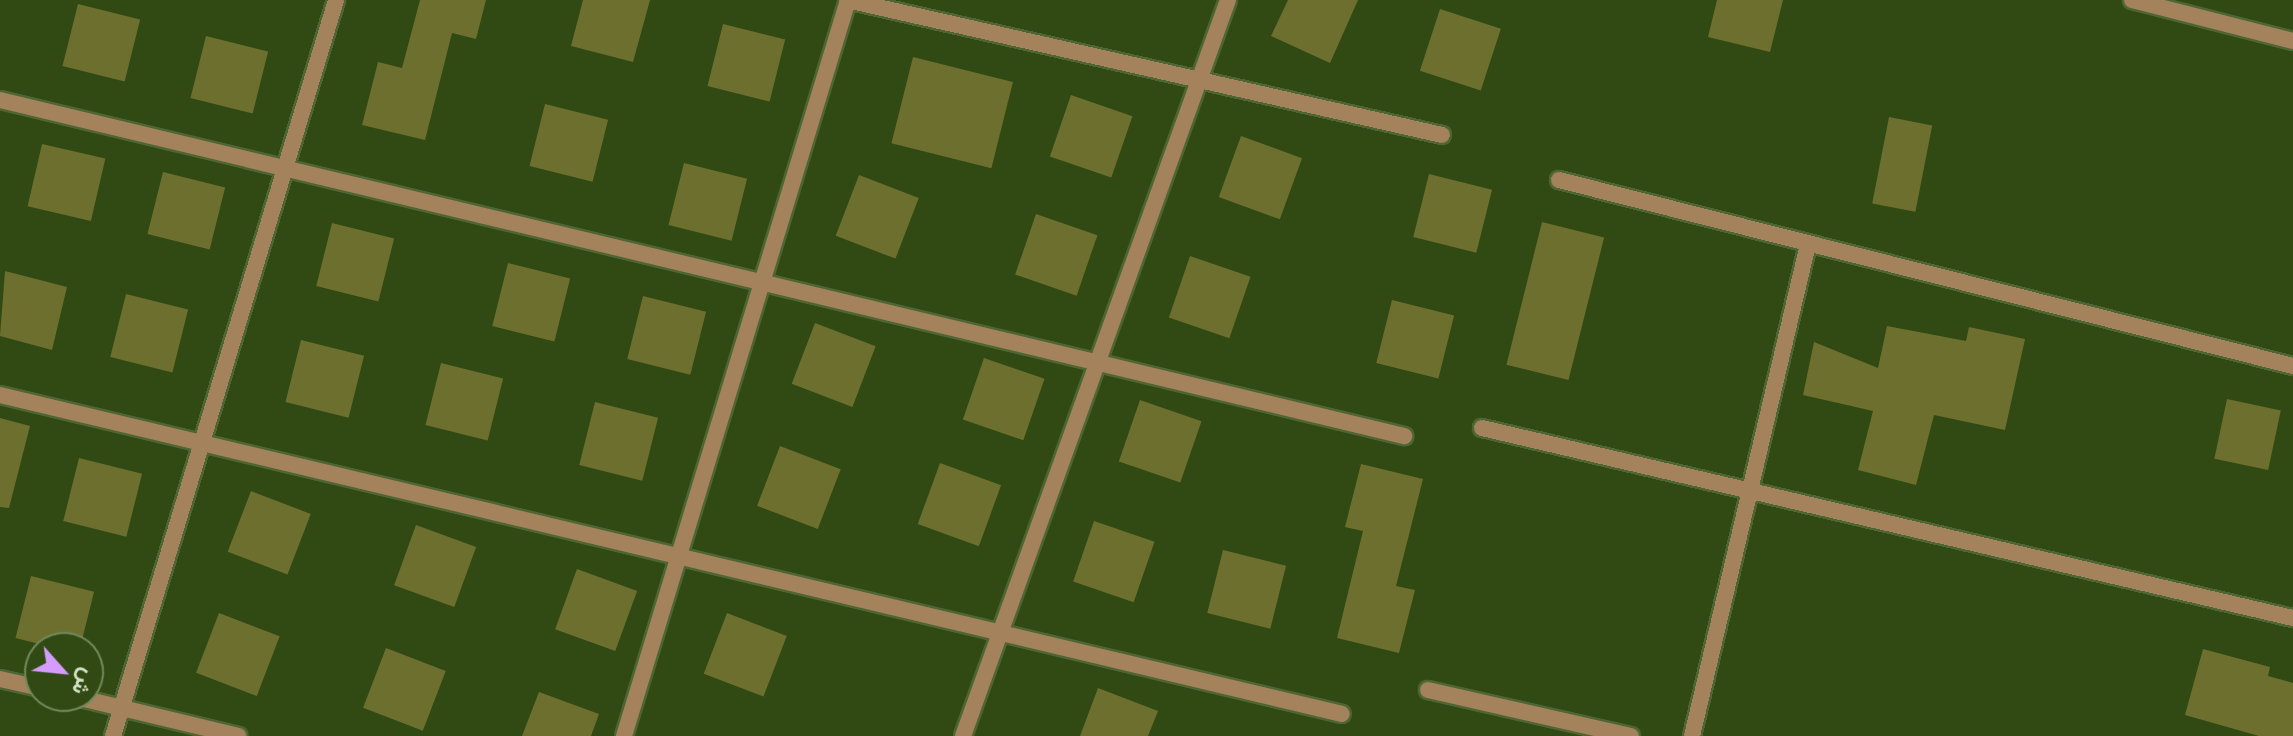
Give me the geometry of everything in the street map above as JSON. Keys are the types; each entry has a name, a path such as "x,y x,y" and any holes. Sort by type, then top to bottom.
{"street":[{"path":"113,736 336,0"},
{"path":"624,736 847,0 1442,135"},
{"path":"963,736 1203,81 1228,0"},
{"path":"2132,0 2293,41"},
{"path":"0,100 1404,436"},
{"path":"1559,180 2293,366"},
{"path":"1692,736 1808,244"},
{"path":"0,395 1342,714"},
{"path":"1482,428 1752,487 2293,618"},
{"path":"0,679 24,684"},
{"path":"1428,690 1631,736"},
{"path":"104,704 238,736"}],"building":[{"path":"420,0 486,0 476,39 452,33 425,140 362,125 378,62 402,68"},
{"path":"583,0 650,0 633,62 571,46"},
{"path":"1288,0 1358,0 1330,63 1271,36"},
{"path":"1717,0 1783,0 1770,52 1708,37"},
{"path":"78,4 140,19 125,82 63,66"},
{"path":"1440,9 1501,29 1481,91 1420,71"},
{"path":"723,24 785,39 770,102 708,86"},
{"path":"206,36 268,51 253,114 191,98"},
{"path":"913,57 1013,82 991,168 891,143"},
{"path":"1071,95 1132,116 1111,178 1050,156"},
{"path":"545,104 608,120 593,182 530,166"},
{"path":"1889,117 1932,125 1915,212 1872,203"},
{"path":"1241,136 1302,158 1280,219 1219,197"},
{"path":"42,144 105,159 91,221 28,206"},
{"path":"684,163 747,179 732,241 669,225"},
{"path":"163,172 225,187 210,250 148,234"},
{"path":"1429,174 1492,190 1476,253 1413,237"},
{"path":"859,175 919,198 895,259 836,236"},
{"path":"1036,214 1097,235 1077,296 1015,275"},
{"path":"1542,222 1604,237 1569,380 1506,365"},
{"path":"332,223 394,238 378,302 316,286"},
{"path":"1190,256 1251,277 1229,338 1169,317"},
{"path":"508,263 570,278 554,342 492,326"},
{"path":"5,271 67,287 52,350 0,336"},
{"path":"126,294 188,309 172,373 110,357"},
{"path":"643,296 706,312 690,375 627,359"},
{"path":"1392,300 1454,315 1438,379 1376,363"},
{"path":"815,323 876,346 852,407 792,384"},
{"path":"1887,326 1966,341 1969,327 2025,339 2005,430 1934,415 1916,485 1858,470 1873,411 1803,395 1814,342 1878,368"},
{"path":"301,340 364,356 349,418 286,402"},
{"path":"984,358 1045,379 1023,440 963,419"},
{"path":"441,363 503,378 488,441 426,425"},
{"path":"2227,399 2281,410 2268,470 2214,459"},
{"path":"1140,400 1201,421 1180,483 1119,461"},
{"path":"595,402 658,418 642,481 579,465"},
{"path":"0,418 30,426 9,508 0,507"},
{"path":"780,446 841,469 818,529 757,506"},
{"path":"79,458 142,474 126,537 63,521"},
{"path":"940,463 1001,485 979,546 918,524"},
{"path":"1361,464 1423,479 1396,586 1415,590 1399,653 1337,638 1363,531 1345,527"},
{"path":"251,491 311,514 287,575 228,552"},
{"path":"1094,521 1155,542 1134,602 1073,582"},
{"path":"416,525 476,547 454,607 394,585"},
{"path":"1223,550 1286,566 1270,629 1207,613"},
{"path":"577,569 637,591 615,651 555,629"},
{"path":"31,576 94,592 84,632 24,632 24,640 16,638"},
{"path":"219,613 280,636 257,696 196,673"},
{"path":"727,613 787,636 763,697 704,674"},
{"path":"386,648 446,671 423,731 363,708"},
{"path":"2203,649 2270,667 2268,676 2293,683 2293,736 2259,736 2185,715"},
{"path":"1098,688 1158,711 1148,736 1080,736"},
{"path":"539,692 599,714 591,736 522,736"}]}
